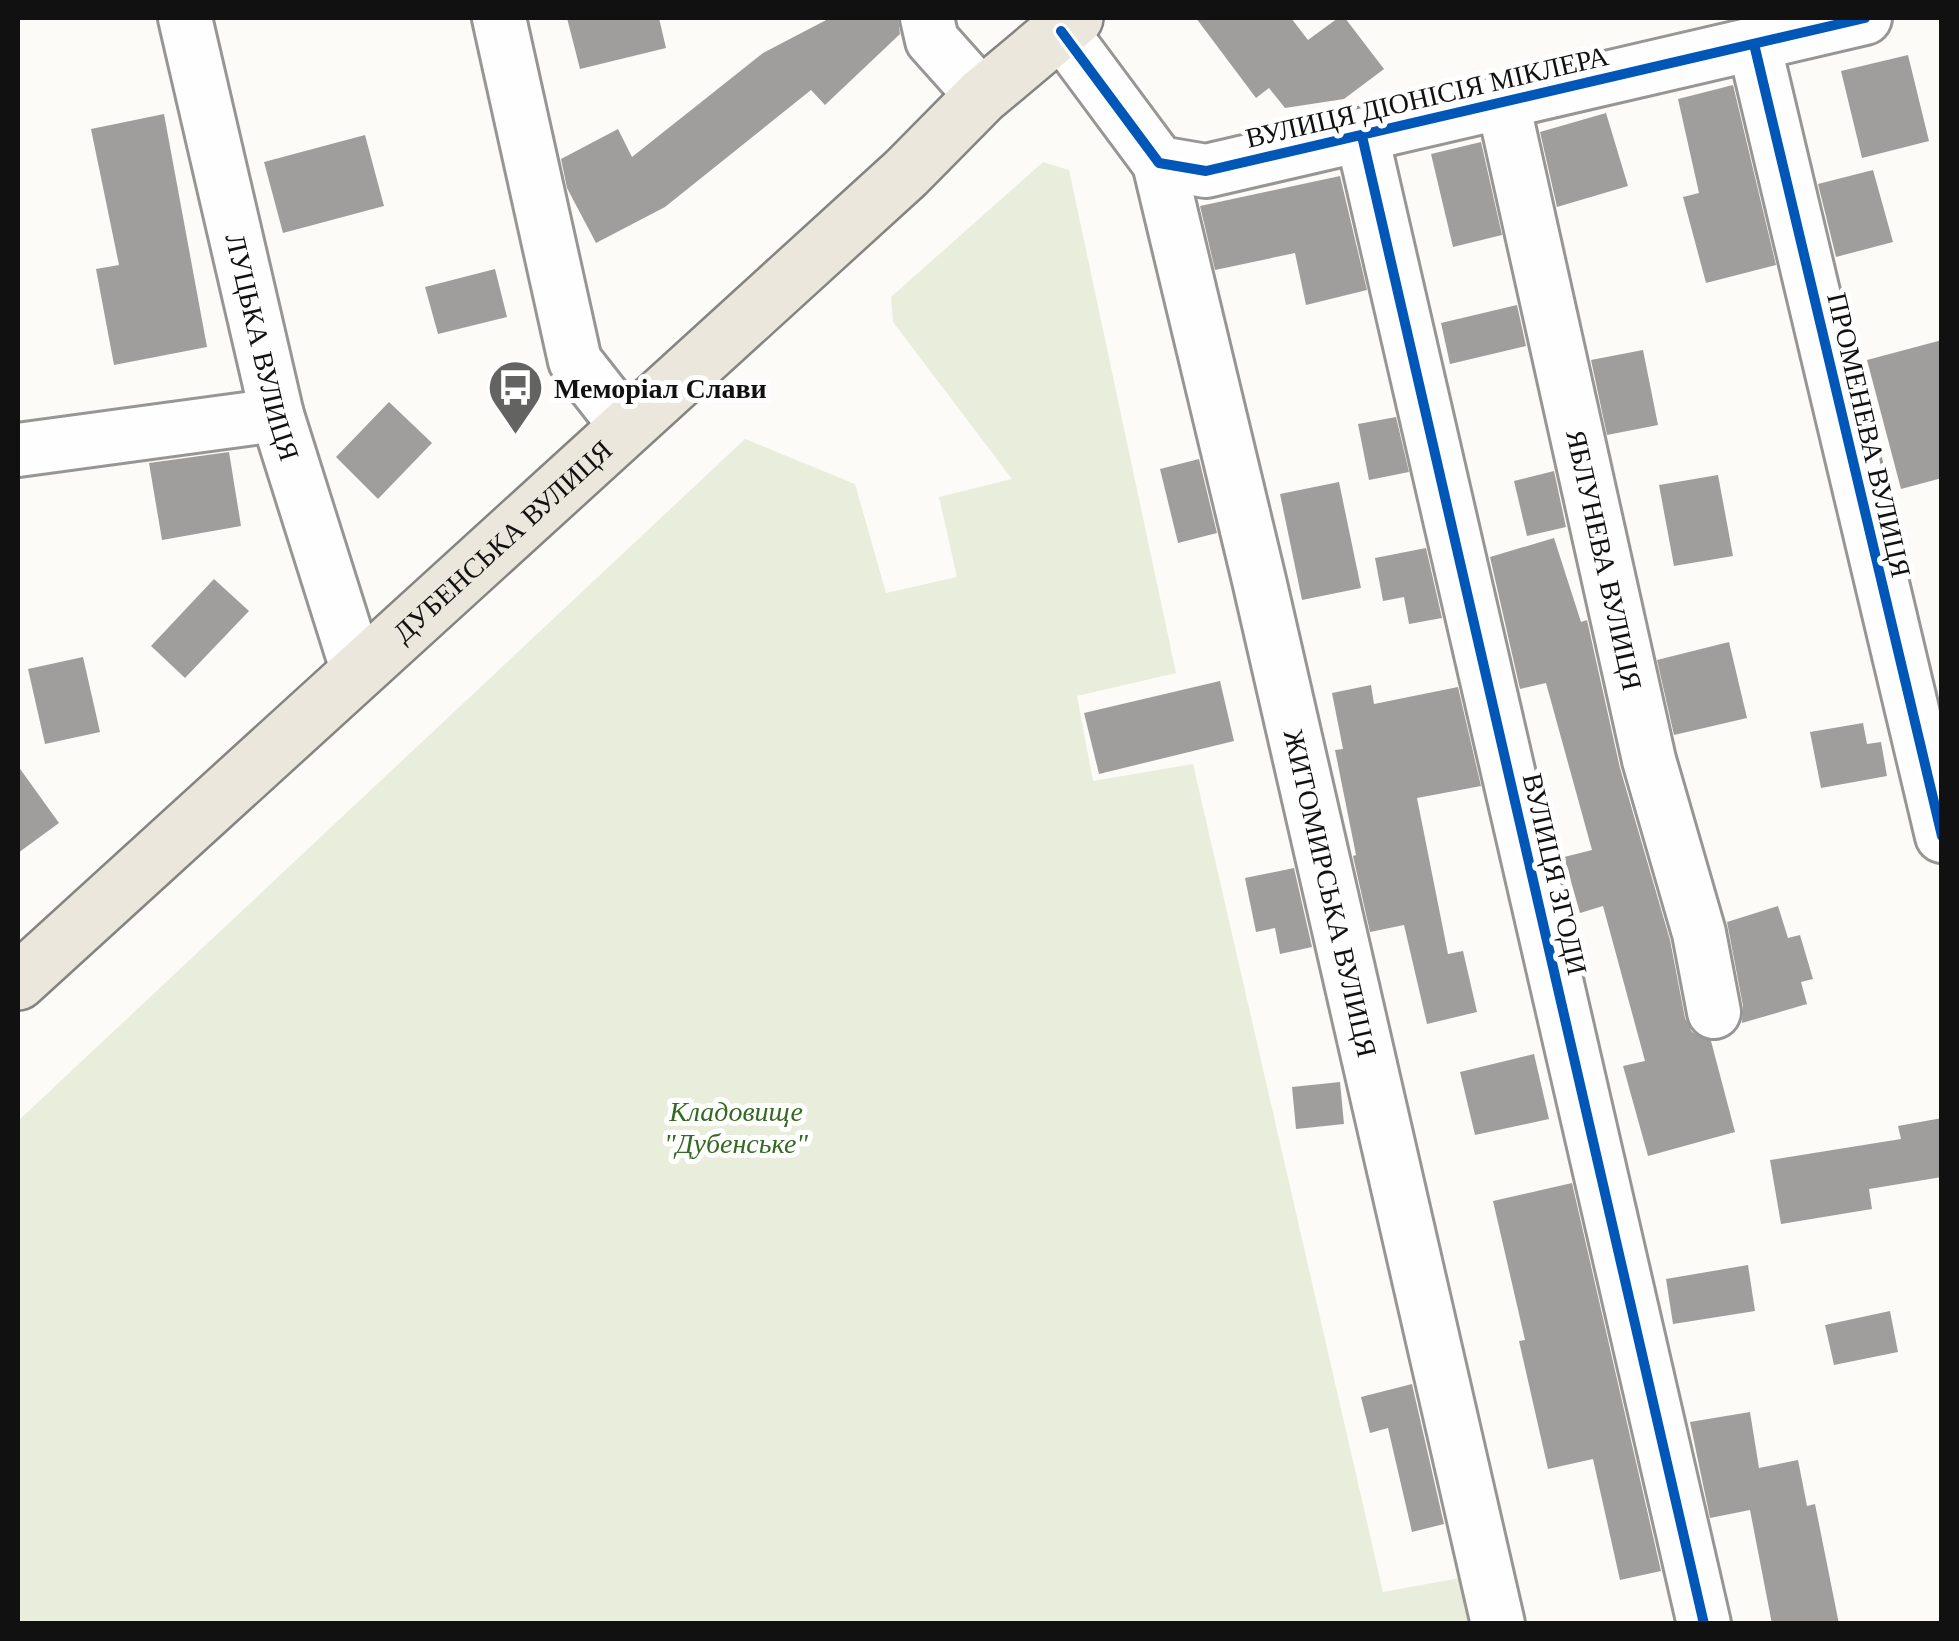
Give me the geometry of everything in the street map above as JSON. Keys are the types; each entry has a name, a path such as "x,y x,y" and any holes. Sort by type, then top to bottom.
{"main road":[{"name":"ДУБЕНСЬКА ВУЛИЦЯ","path":"18,982 906,173 982,96 1068,24"}],"street":[{"name":"ЛУЦЬКА ВУЛИЦЯ","path":"185,18 278,416 357,670"},
{"path":"498,18 575,361 626,426"},
{"path":"927,18 932,40 982,96"},
{"name":"ВУЛИЦЯ ДІОНІСІЯ МІКЛЕРА","path":"1159,163 1206,171 1865,18"},
{"path":"1068,24 1159,163"},
{"name":"ПРОМЕНЕВА ВУЛИЦЯ","path":"1754,44 1942,836"},
{"name":"ЯБЛУНЕВА ВУЛИЦЯ","path":"1503,103 1645,742 1699,933 1714,1012"},
{"name":"ВУЛИЦЯ ЗГОДИ","path":"1362,136 1704,1624"},
{"name":"ЖИТОМИРСЬКА ВУЛИЦЯ","path":"1159,163 1498,1624"},
{"path":"18,450 278,416"}],"green space":[{"name":"Кладовище \"Дубенське\"","path":"1043,162 1069,170 1176,673 1077,696 1093,781 1193,764 1383,1592 1482,1574 1492,1623 18,1624 18,1121 745,439 855,484 886,593 957,577 939,497 1012,479 893,322 891,297"}],"building":[{"path":"567,18 659,18 666,48 580,69"},
{"path":"830,18 898,18 900,34 825,105 811,90 665,207 596,243 567,188 561,159 618,129 632,157 763,53"},
{"path":"1196,18 1291,18 1308,40 1338,18 1345,18 1384,69 1344,99 1285,108 1269,88 1256,98"},
{"path":"1908,55 1929,141 1862,158 1841,71"},
{"path":"1733,85 1776,265 1706,283 1683,197 1699,193 1678,99"},
{"path":"1606,113 1628,186 1557,207 1540,132"},
{"path":"164,114 207,347 114,365 96,269 119,265 91,129"},
{"path":"365,135 384,206 283,233 264,162"},
{"path":"1481,142 1502,235 1453,247 1431,154"},
{"path":"1873,170 1893,242 1836,257 1818,184"},
{"path":"1340,176 1367,290 1306,305 1295,253 1215,270 1200,206"},
{"path":"495,269 507,317 438,334 425,287"},
{"path":"1517,305 1526,346 1450,364 1441,323"},
{"path":"1942,340 1942,478 1901,489 1867,360"},
{"path":"1643,350 1658,425 1607,435 1591,360"},
{"path":"389,402 432,443 378,499 336,457"},
{"path":"1396,417 1409,472 1369,480 1358,424"},
{"path":"229,452 241,526 162,540 149,463"},
{"path":"1199,459 1217,533 1178,543 1160,469"},
{"path":"1554,471 1566,527 1527,536 1514,481"},
{"path":"1718,475 1733,556 1674,566 1659,485"},
{"path":"1339,482 1361,588 1302,600 1280,494"},
{"path":"1554,538 1581,622 1587,620 1620,768 1670,940 1685,1018 1692,1032 1711,1041 1735,1132 1648,1156 1623,1066 1645,1061 1603,906 1580,913 1564,857 1592,850 1546,683 1520,689 1490,557"},
{"path":"1426,548 1442,618 1409,624 1404,597 1383,601 1375,558"},
{"path":"214,579 249,611 185,678 151,646"},
{"path":"1729,642 1747,718 1674,735 1657,660"},
{"path":"83,657 100,732 45,744 28,669"},
{"path":"1220,681 1234,741 1099,774 1084,713"},
{"path":"1371,685 1374,704 1458,687 1481,786 1417,798 1448,954 1463,951 1477,1012 1427,1024 1404,925 1370,932 1335,750 1343,749 1332,693"},
{"path":"1863,723 1867,744 1881,742 1887,776 1821,788 1810,732"},
{"path":"18,766 59,823 18,853"},
{"path":"1294,868 1312,947 1280,954 1275,928 1256,932 1245,878"},
{"path":"1778,906 1788,938 1800,935 1813,979 1801,982 1807,1004 1742,1023 1743,1006 1727,922"},
{"path":"1534,1054 1549,1119 1475,1135 1460,1072"},
{"path":"1340,1082 1344,1124 1296,1129 1292,1087"},
{"path":"1942,1118 1942,1177 1869,1189 1872,1209 1781,1224 1770,1160 1901,1139 1898,1126"},
{"path":"1572,1183 1661,1571 1620,1580 1593,1459 1548,1469 1519,1341 1525,1340 1493,1201"},
{"path":"1748,1265 1755,1311 1673,1324 1666,1279"},
{"path":"1890,1311 1898,1352 1834,1365 1825,1325"},
{"path":"1412,1384 1444,1524 1412,1532 1388,1428 1370,1433 1361,1397"},
{"path":"1750,1412 1759,1468 1798,1460 1807,1506 1815,1504 1839,1624 1772,1624 1750,1510 1710,1518 1690,1422"}],"cycle path":[{"path":"1061,31 1159,163 1206,171 1865,18"},
{"path":"1754,44 1942,836"},
{"path":"1362,136 1704,1624"}],"place":[{"name":"Меморіал Слави","path":"515,437"}]}
